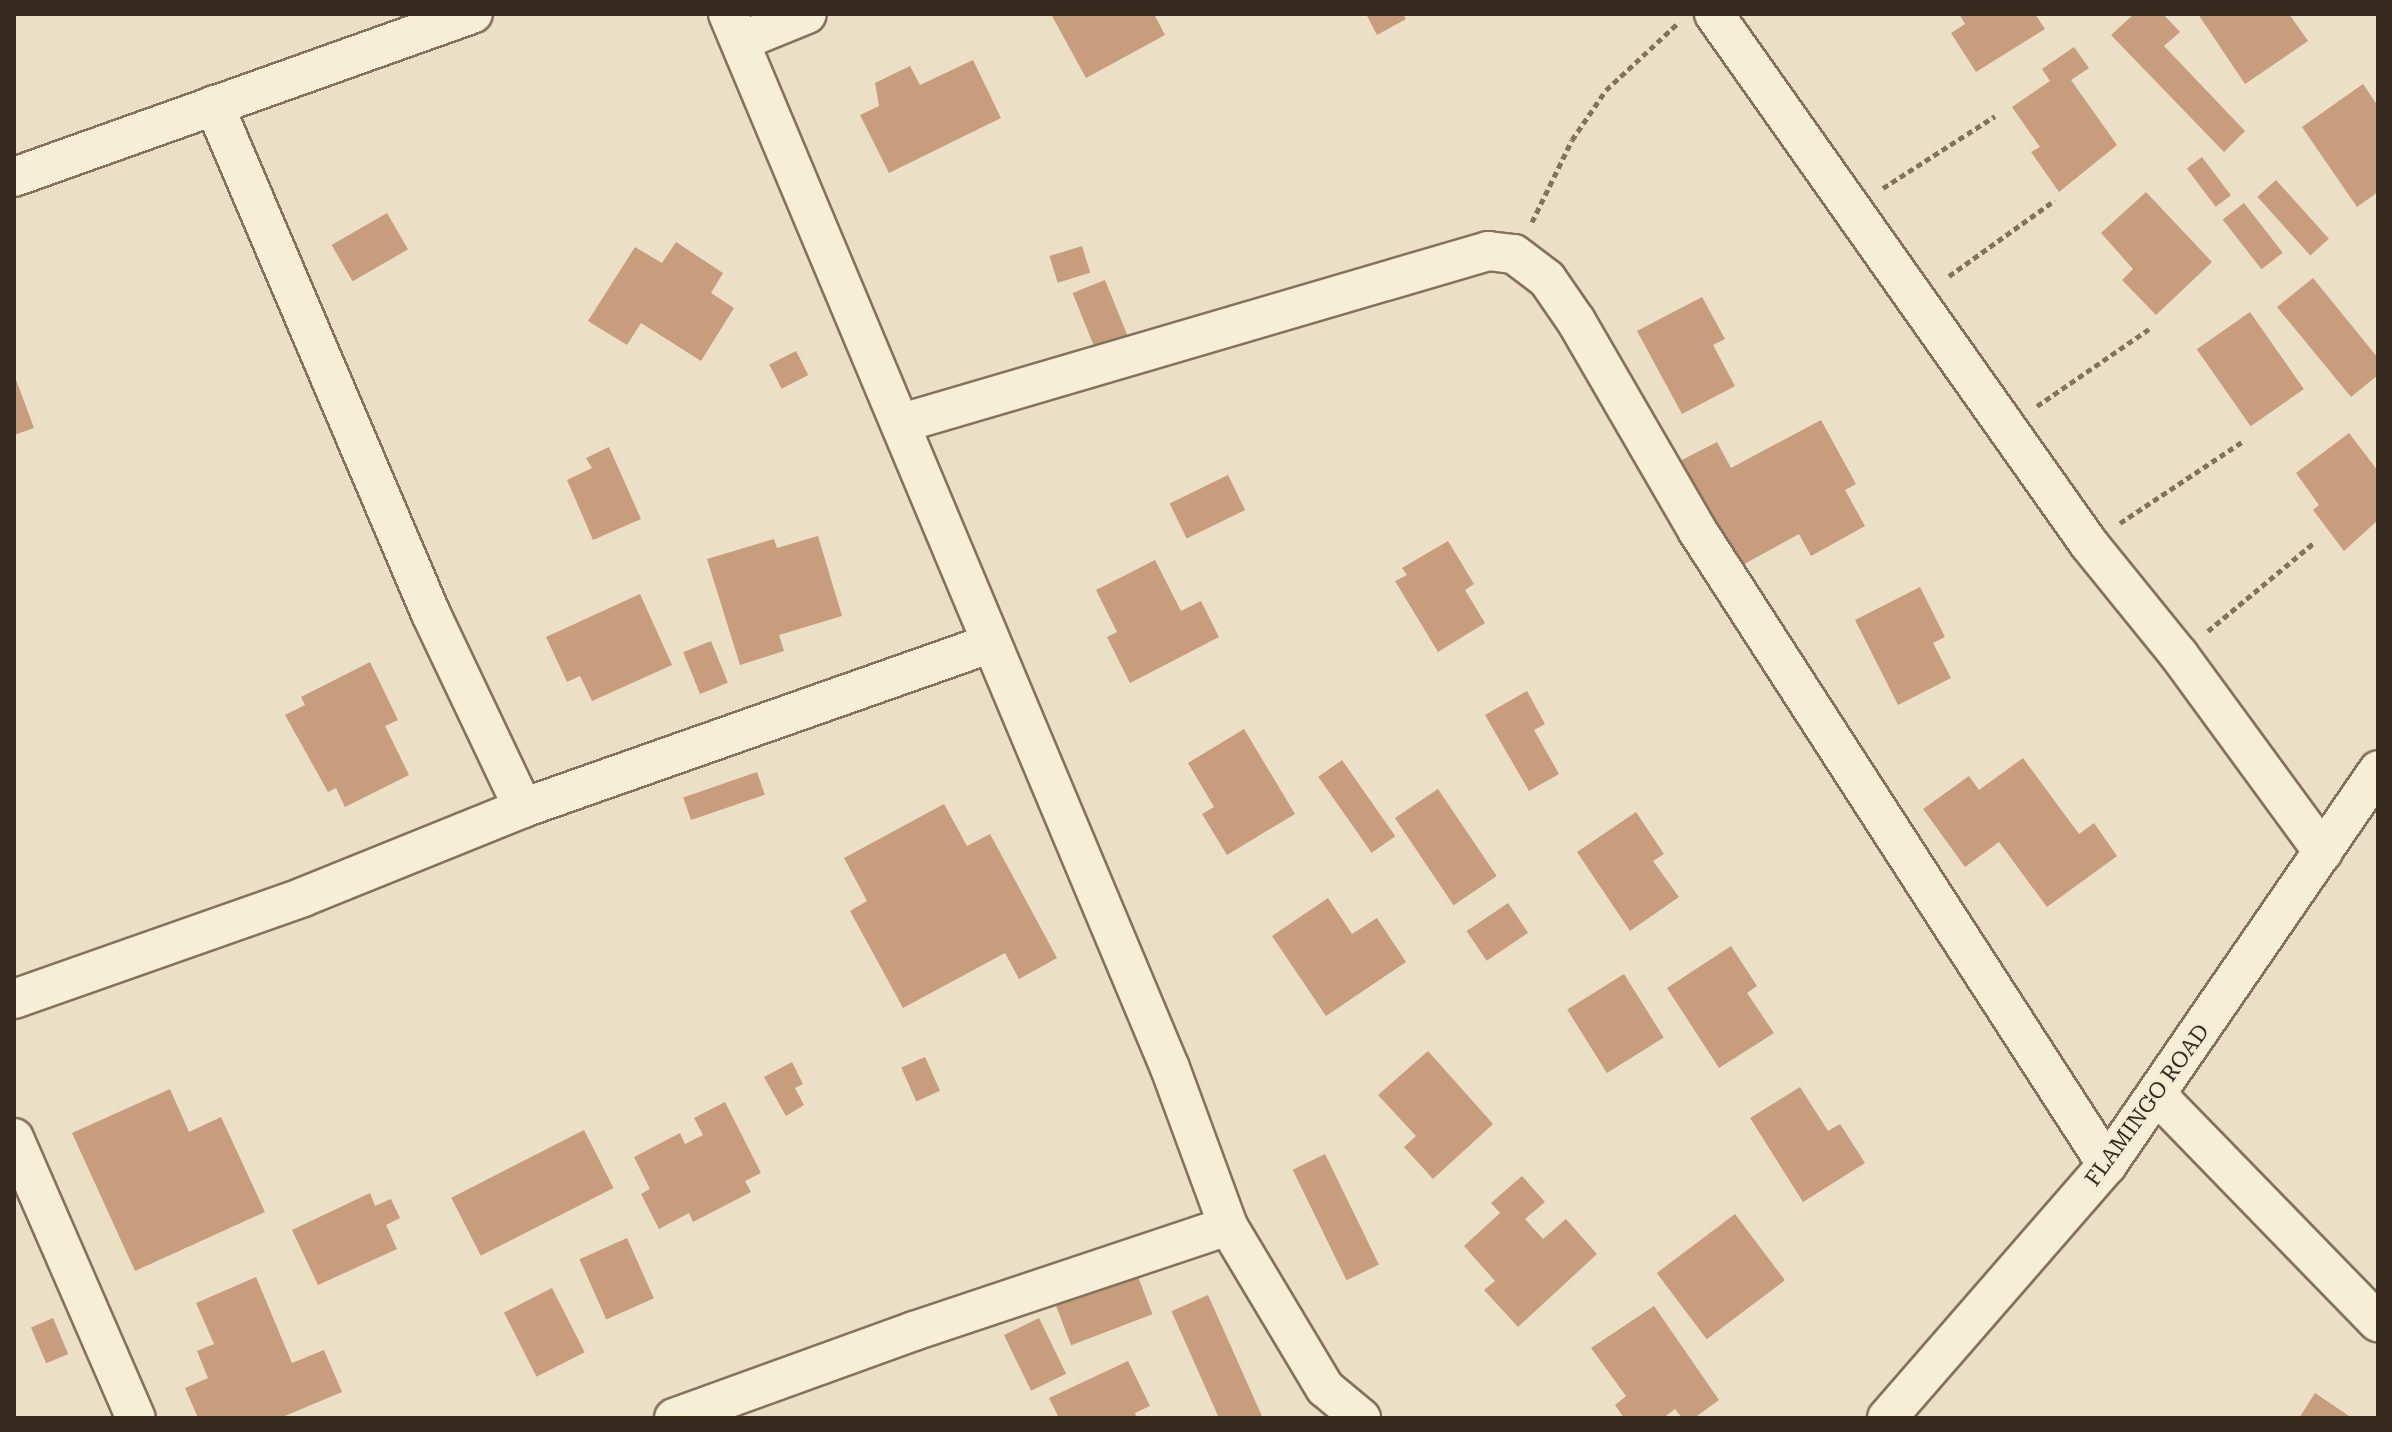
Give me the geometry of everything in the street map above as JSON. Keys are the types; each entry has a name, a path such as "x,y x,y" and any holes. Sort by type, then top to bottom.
{"street":[{"path":"14,177 473,14"},
{"path":"807,14 734,28 1170,1068 1228,1226 1325,1388 1361,1418"},
{"path":"1714,14 2089,544 2179,655 2323,852"},
{"path":"214,105 431,614 523,808"},
{"path":"902,423 1475,255 1514,254 1547,279 1576,321 1697,530 2107,1165"},
{"path":"14,999 303,897 523,808 991,643"},
{"name":"FLAMINGO ROAD","path":"1887,1418 2107,1165 2378,770"},
{"path":"2157,1095 2378,1322"},
{"path":"14,1138 136,1418"},
{"path":"679,1417 914,1331 1228,1226"}],"path":[{"path":"1514,254 1572,140 1606,90 1688,14"},
{"path":"1852,208 1995,116"},
{"path":"1915,300 2055,200"},
{"path":"2006,427 2149,329"},
{"path":"2089,544 2242,442"},
{"path":"2179,655 2315,542"}],"building":[{"path":"1154,14 1165,35 1086,78 1052,16"},
{"path":"1366,14 1403,14 1406,19 1377,35"},
{"path":"1959,14 2035,14 2045,29 1976,72 1951,33 1965,24"},
{"path":"2134,14 2163,14 2180,32 2164,46 2245,131 2224,152 2111,35"},
{"path":"2198,14 2289,14 2308,41 2245,84"},
{"path":"2074,47 2089,68 2071,80 2117,145 2059,192 2031,152 2040,147 2012,107 2050,81 2042,69"},
{"path":"973,60 1001,118 889,173 860,115 879,106 875,83 910,66 920,85"},
{"path":"2363,84 2378,106 2378,192 2357,207 2302,127"},
{"path":"2202,157 2231,195 2216,207 2187,168"},
{"path":"2276,180 2329,239 2310,255 2257,197"},
{"path":"2146,192 2212,262 2156,315 2122,280 2133,269 2101,233"},
{"path":"2244,203 2283,253 2262,269 2223,220"},
{"path":"387,213 408,249 353,281 332,245"},
{"path":"676,242 723,273 711,293 734,308 701,361 641,323 627,345 588,321 635,247 662,263"},
{"path":"1082,246 1090,273 1058,283 1049,256"},
{"path":"2313,278 2378,358 2378,375 2351,397 2277,307"},
{"path":"1105,280 1130,341 1097,354 1073,293"},
{"path":"1702,297 1725,339 1713,345 1735,386 1682,414 1637,331"},
{"path":"2250,312 2304,389 2251,426 2197,349"},
{"path":"796,351 808,375 782,389 769,365"},
{"path":"14,374 34,428 14,435"},
{"path":"1821,420 1856,484 1845,490 1865,526 1811,556 1799,534 1735,569 1678,462 1717,442 1731,468"},
{"path":"2349,433 2378,471 2378,520 2344,551 2313,510 2319,505 2296,473"},
{"path":"609,447 641,519 593,540 567,480 592,468 586,458"},
{"path":"1228,475 1245,510 1187,539 1170,503"},
{"path":"818,536 842,616 779,635 784,651 740,665 707,559 774,539 777,548"},
{"path":"1448,541 1474,584 1465,590 1485,623 1438,652 1395,581 1407,575 1402,568"},
{"path":"1155,560 1181,611 1201,601 1219,637 1130,683 1107,637 1117,632 1096,590"},
{"path":"1920,587 1945,637 1933,643 1951,678 1898,705 1855,620"},
{"path":"640,594 672,665 592,701 580,676 567,682 546,637"},
{"path":"711,641 728,683 700,694 683,652"},
{"path":"370,662 398,720 385,726 409,775 345,807 336,788 328,792 285,715 305,705 301,697"},
{"path":"1527,691 1545,724 1534,730 1559,774 1529,791 1485,715"},
{"path":"1244,729 1295,814 1227,855 1202,814 1214,807 1188,763"},
{"path":"2023,758 2079,834 2094,823 2117,856 2047,907 1999,842 1965,867 1923,809 1969,776 1979,790"},
{"path":"1342,760 1395,836 1372,853 1318,777"},
{"path":"757,772 765,795 691,820 683,797"},
{"path":"1438,789 1497,876 1454,905 1395,818"},
{"path":"944,804 967,846 990,834 1057,958 1019,979 1005,953 903,1008 850,911 867,901 844,858"},
{"path":"1636,812 1664,854 1653,861 1679,897 1630,931 1577,852"},
{"path":"1328,898 1352,934 1377,918 1406,962 1326,1016 1272,936"},
{"path":"1508,903 1528,933 1487,961 1467,931"},
{"path":"1731,946 1757,986 1747,993 1774,1033 1719,1068 1667,988"},
{"path":"1624,974 1664,1038 1607,1073 1567,1010"},
{"path":"1428,1051 1493,1124 1433,1179 1404,1147 1416,1136 1378,1095"},
{"path":"925,1057 940,1091 916,1101 901,1068"},
{"path":"792,1062 803,1084 795,1088 804,1105 786,1116 764,1077"},
{"path":"1800,1087 1828,1131 1840,1124 1865,1163 1803,1202 1750,1118"},
{"path":"170,1089 189,1132 221,1117 265,1212 135,1271 72,1133"},
{"path":"725,1102 761,1173 745,1181 751,1192 693,1222 689,1213 659,1229 641,1194 650,1189 634,1157 680,1133 685,1144 703,1135 694,1118"},
{"path":"584,1130 614,1188 481,1256 451,1198"},
{"path":"1325,1154 1379,1265 1347,1280 1293,1170"},
{"path":"1522,1176 1545,1202 1525,1219 1543,1239 1566,1219 1597,1254 1518,1327 1484,1290 1495,1281 1464,1246 1500,1213 1491,1203"},
{"path":"370,1193 375,1206 391,1199 400,1218 386,1225 397,1249 318,1285 292,1230"},
{"path":"1735,1214 1785,1280 1707,1339 1657,1273"},
{"path":"627,1238 654,1298 606,1319 579,1259"},
{"path":"1137,1274 1152,1314 1071,1345 1056,1305"},
{"path":"256,1277 292,1363 324,1350 342,1392 280,1418 198,1418 185,1388 208,1378 197,1351 214,1344 196,1303"},
{"path":"552,1288 585,1352 537,1377 504,1313"},
{"path":"1208,1295 1263,1418 1219,1418 1171,1311"},
{"path":"1654,1306 1719,1400 1694,1418 1682,1418 1675,1409 1663,1418 1624,1418 1615,1405 1626,1396 1591,1348"},
{"path":"53,1318 68,1354 46,1363 31,1327"},
{"path":"1039,1318 1066,1374 1031,1391 1004,1335"},
{"path":"1128,1361 1150,1406 1135,1413 1137,1418 1059,1418 1049,1398"},
{"path":"2315,1393 2352,1418 2299,1418"}]}
